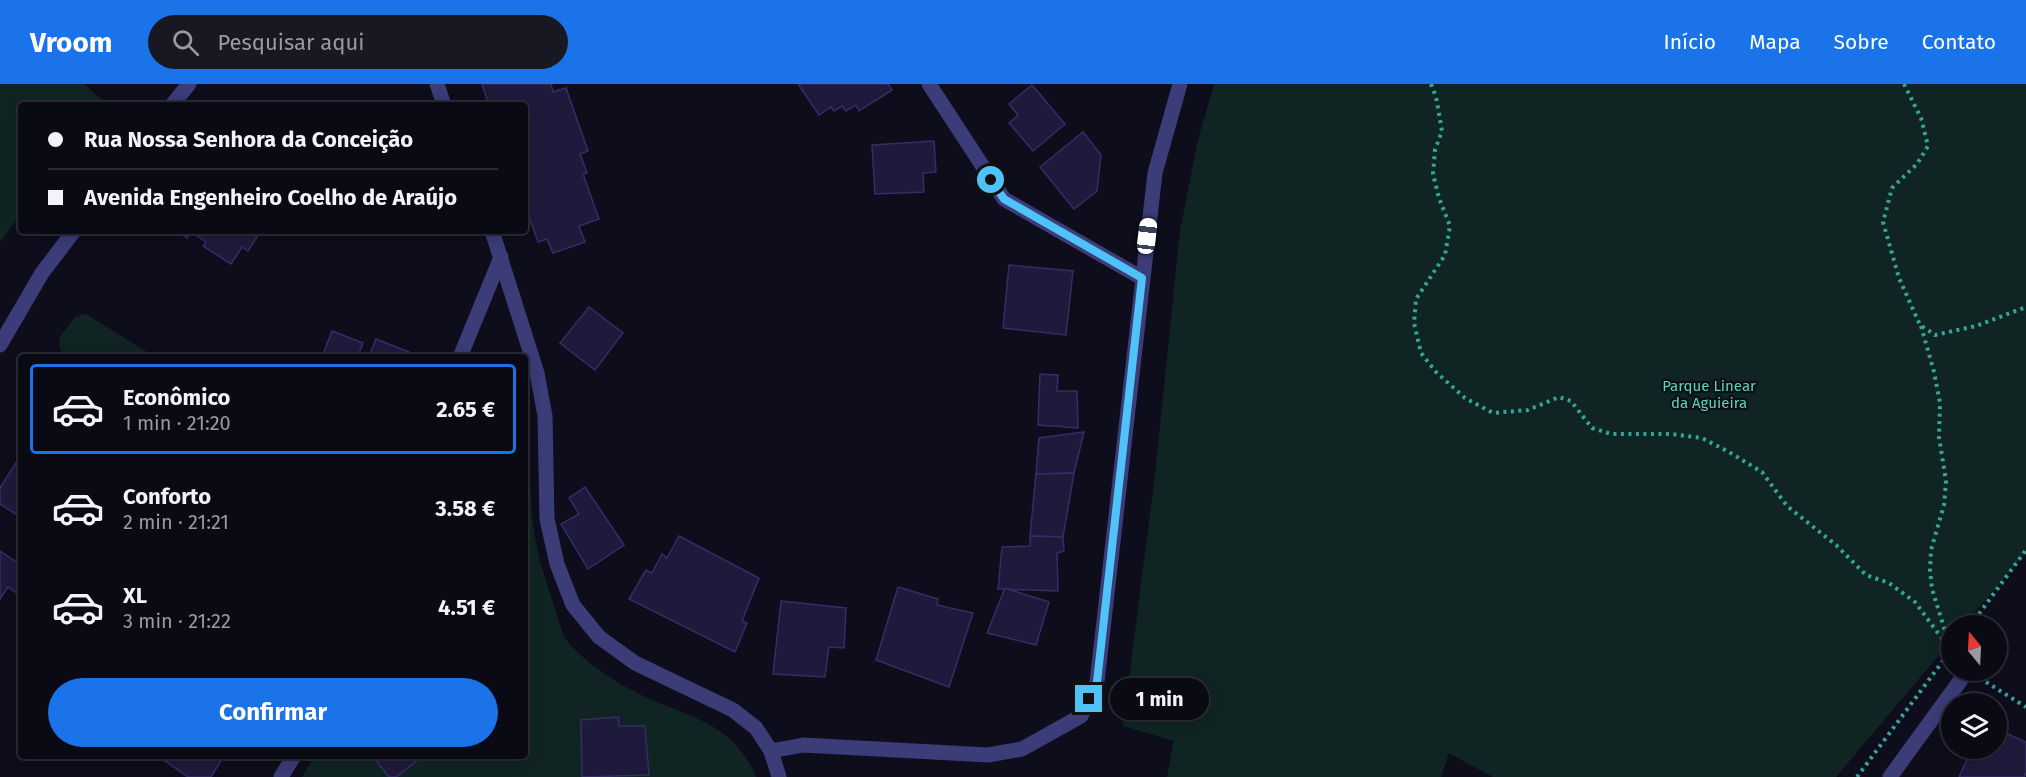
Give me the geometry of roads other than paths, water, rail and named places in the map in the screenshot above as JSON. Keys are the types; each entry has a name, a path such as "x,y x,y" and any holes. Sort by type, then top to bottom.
{"street":[{"path":"437,84 443,102"},
{"path":"929,84 1004,199 1142,278"},
{"path":"771,751 803,745 988,755 1022,749 1081,716 1097,682 1155,173 1180,84"},
{"path":"174,102 187,85"},
{"path":"0,345 42,273 72,234"},
{"path":"493,234 537,373 545,416 548,519 557,564 573,605 599,637 635,663 733,710 756,728 771,751 780,777"},
{"path":"461,354 501,256"},
{"path":"1890,777 1967,681"},
{"path":"281,777 292,759"}],"park label":[{"name":"Parque Linear da Aguieira","path":"1709,394"}]}
